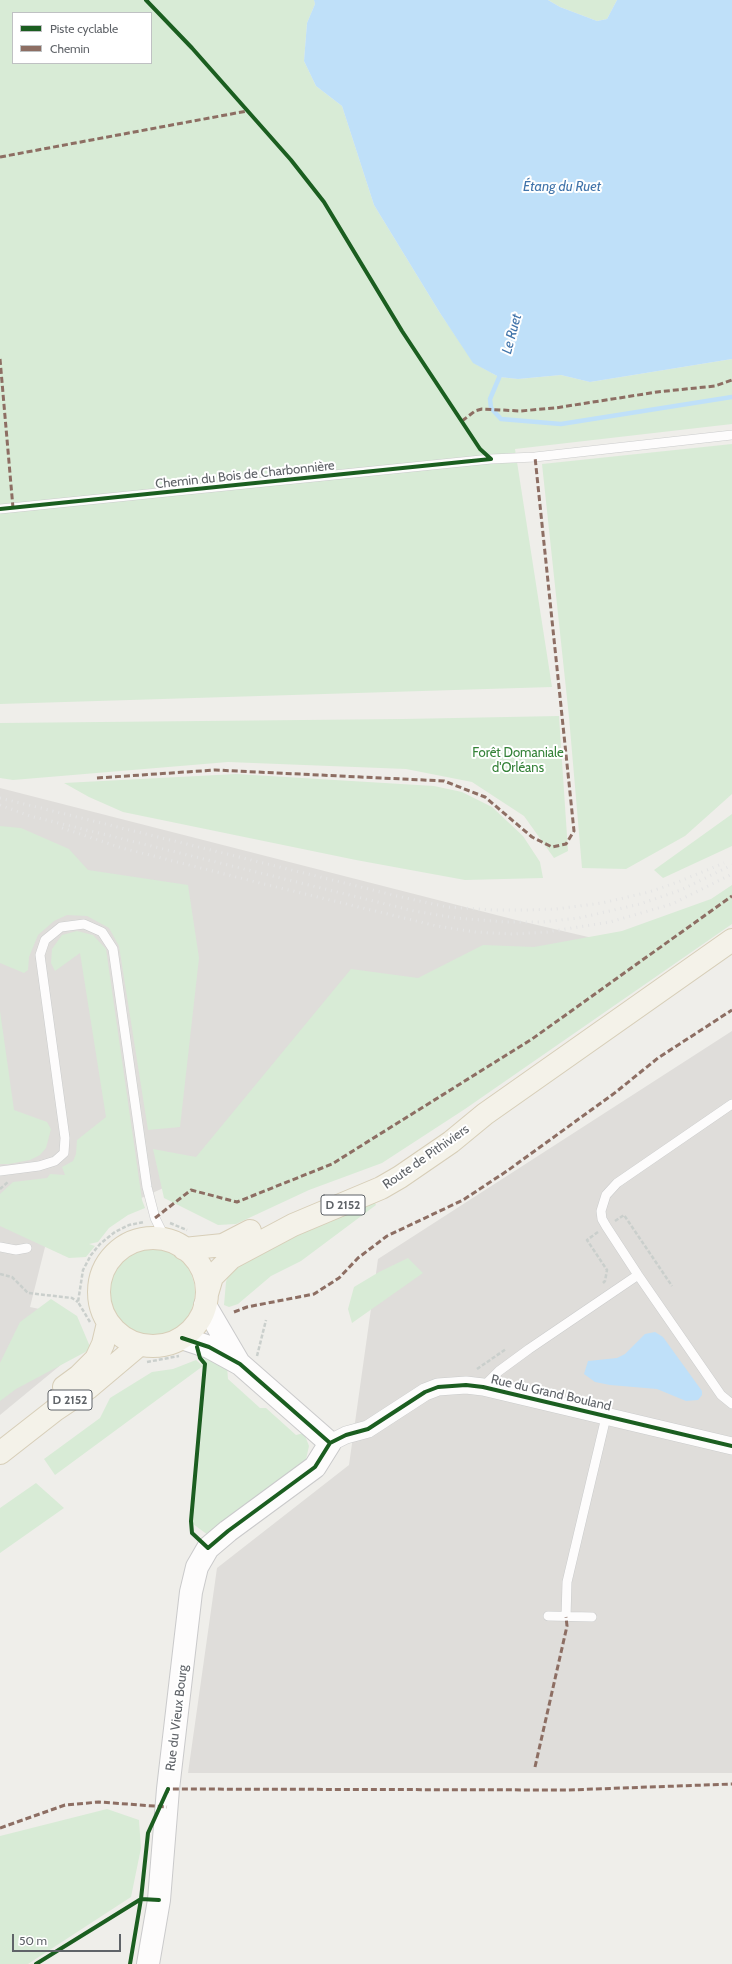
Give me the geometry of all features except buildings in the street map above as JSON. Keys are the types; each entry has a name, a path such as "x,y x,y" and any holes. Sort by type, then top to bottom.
{"main road":[{"name":"Route de Pithiviers","path":"206,1300 212,1277 231,1258 293,1225 381,1188 451,1142 485,1114 732,940"},
{"name":"Route de Pithiviers","path":"175,1244 223,1245 287,1211 377,1174 485,1114"},
{"path":"155,1238 175,1244 194,1257 201,1268 206,1281 206,1300 197,1324 182,1338 161,1346 139,1344 122,1336 108,1323 100,1304 98,1292 100,1280 110,1259 125,1245 135,1241 155,1238"},
{"name":"D 2152","path":"0,1434 79,1376 91,1365 103,1344 108,1323"},
{"name":"D 2152","path":"0,1453 55,1410 88,1388 139,1344"}],"street":[{"path":"206,1300 248,1363 330,1443"},
{"path":"182,1338 248,1363"},
{"name":"Rue du Grand Bouland","path":"330,1443 346,1435 368,1428 425,1392 438,1387 466,1385 483,1387 732,1446"},
{"name":"Rue du Vieux Bourg","path":"148,1964 159,1900 168,1789 191,1592 197,1567 208,1548 228,1531 315,1467 330,1443"}],"lane":[{"name":"Chemin du Bois de Charbonnière","path":"0,509 491,459 535,457 732,435"},
{"path":"0,1171 39,1166 55,1161 64,1153 65,1138 40,955 45,940 61,927 84,924 102,932 113,950 147,1187 155,1218 175,1244"},
{"path":"732,1104 611,1188 602,1203 601,1211 602,1220 638,1275 721,1395 732,1404"},
{"path":"0,1247 16,1250 27,1248"},
{"path":"483,1387 499,1371 529,1349 638,1275"},
{"path":"566,1617 567,1582 606,1416"},
{"path":"548,1616 592,1617"}],"path":[{"path":"600,1286 605,1281 607,1270 587,1240 624,1215 672,1286"},
{"path":"0,1274 12,1277 28,1293 72,1298 78,1302"},
{"path":"248,1363 266,1320"},
{"path":"477,1369 510,1347"}],"shaded area":[{"path":"0,788 516,920 673,957 106,1214 84,1242 48,1235 30,1307 72,1316 85,1345 0,1415"},
{"path":"732,1031 732,1773 188,1773 217,1568 349,1465 378,1259"}],"green space":[{"path":"0,0 314,0 315,4 307,23 304,61 316,86 342,106 374,205 440,313 474,363 499,377 518,379 561,375 590,382 732,359 732,424 515,449 552,687 0,704"},
{"path":"548,0 617,0 607,19 597,21 560,7"},
{"path":"732,444 732,794 685,836 626,869 582,868 569,717 542,464"},
{"name":"Forêt Domaniale d'Orléans","path":"559,716 568,851 554,858 524,816 472,782 406,769 228,762 13,780 0,778 0,723"},
{"path":"236,774 434,786 462,792 492,807 523,836 540,862 543,878 465,880 356,860 123,812 89,797 64,783"},
{"path":"732,814 732,846 663,878 654,870"},
{"path":"0,826 21,828 69,849 88,870 188,885 199,958 180,1127 148,1130 119,946 109,928 87,916 67,915 54,921 38,935 29,957 28,970 24,973 0,963"},
{"path":"732,885 732,924 465,1109 382,1163 309,1190 236,1224 218,1225 164,1198 153,1149 196,1157 351,969 418,978 483,945 534,947 622,931 711,899"},
{"path":"77,931 93,935 106,949 142,1200 145,1208 128,1215 109,1228 98,1242 89,1244 95,1246 86,1257 69,1258 0,1226 0,1194 13,1182 47,1178 50,1174 65,1175 62,1167 73,1161 76,1154 77,1140 106,1117 80,953 55,971 51,963 52,949 62,935"},
{"path":"0,1011 14,1110 47,1122 51,1129 46,1148 40,1155 30,1160 9,1164 0,1164"},
{"path":"373,1198 376,1205 301,1261 271,1276 238,1304 229,1307 224,1305 226,1282 229,1272 253,1252"},
{"path":"151,1248 168,1251 182,1261 192,1275 195,1292 192,1309 182,1323 168,1333 151,1336 134,1333 120,1323 110,1309 107,1292 110,1275 120,1261 134,1251"},
{"path":"408,1258 423,1273 352,1323 348,1309 354,1287 379,1272"},
{"path":"51,1299 77,1316 91,1349 16,1389 0,1401 0,1363 20,1322"},
{"path":"202,1353 227,1366 228,1379 260,1408 266,1408 296,1435 304,1433 309,1446 305,1464 208,1535 193,1524 207,1367"},
{"path":"196,1360 203,1366 55,1475 44,1459 100,1418 110,1398 152,1372 173,1369"},
{"path":"36,1483 64,1508 0,1553 0,1508"},
{"path":"107,1809 139,1820 141,1848 131,1897 28,1964 0,1964 0,1836"}],"water":[{"name":"Étang du Ruet","path":"314,0 548,0 560,7 597,21 607,19 617,0 732,0 732,359 590,382 561,375 518,379 499,377 473,363 440,313 374,205 342,106 316,86 304,61 307,23 315,4"},
{"path":"655,1332 663,1337 702,1391 702,1395 698,1400 686,1401 657,1389 610,1385 595,1382 584,1374 588,1361 617,1358 625,1354 645,1334"}],"waterway":[{"name":"Le Ruet","path":"501,373 490,399 491,408 501,419 561,424 732,397"}],"railway":[{"path":"0,798 447,907 493,910 524,910 556,909 602,903 649,892 724,863"},
{"path":"0,805 30,816 414,911 456,918 505,922 542,922 579,918 640,904 681,890 732,865"},
{"path":"62,828 122,848 264,884 437,926 475,932 512,934 547,932 610,922 672,904 732,874"}],"marked path":[{"path":"0,157 247,111"},
{"path":"0,359 13,508"},
{"path":"462,421 475,411 482,409 520,411 555,408 657,392 715,386 732,380"},
{"path":"97,778 215,770 444,781 485,797 532,837 552,847 566,844 574,831 535,457"},
{"path":"155,1218 191,1190 237,1202 332,1164 532,1039 732,896"},
{"path":"234,1312 247,1307 314,1294 339,1278 358,1258 387,1236 463,1200 507,1171 616,1092 658,1058 732,1010"},
{"path":"535,1767 567,1626 566,1617"},
{"path":"167,1793 168,1789 568,1790 732,1784"},
{"path":"0,1828 65,1805 99,1802 167,1807"}],"cycle path":[{"path":"146,0 192,48 291,160 324,202 402,331 480,449 491,459"},
{"path":"0,509 491,459"},
{"path":"182,1338 209,1347 240,1364 330,1443"},
{"path":"197,1347 200,1358 205,1364 191,1521 192,1533 208,1548 228,1531 315,1467 330,1443"},
{"path":"330,1443 346,1435 368,1429 425,1392 438,1387 466,1385 483,1387 732,1446"},
{"path":"130,1964 141,1899 148,1833 168,1789"},
{"path":"36,1964 141,1899 159,1900"}]}
